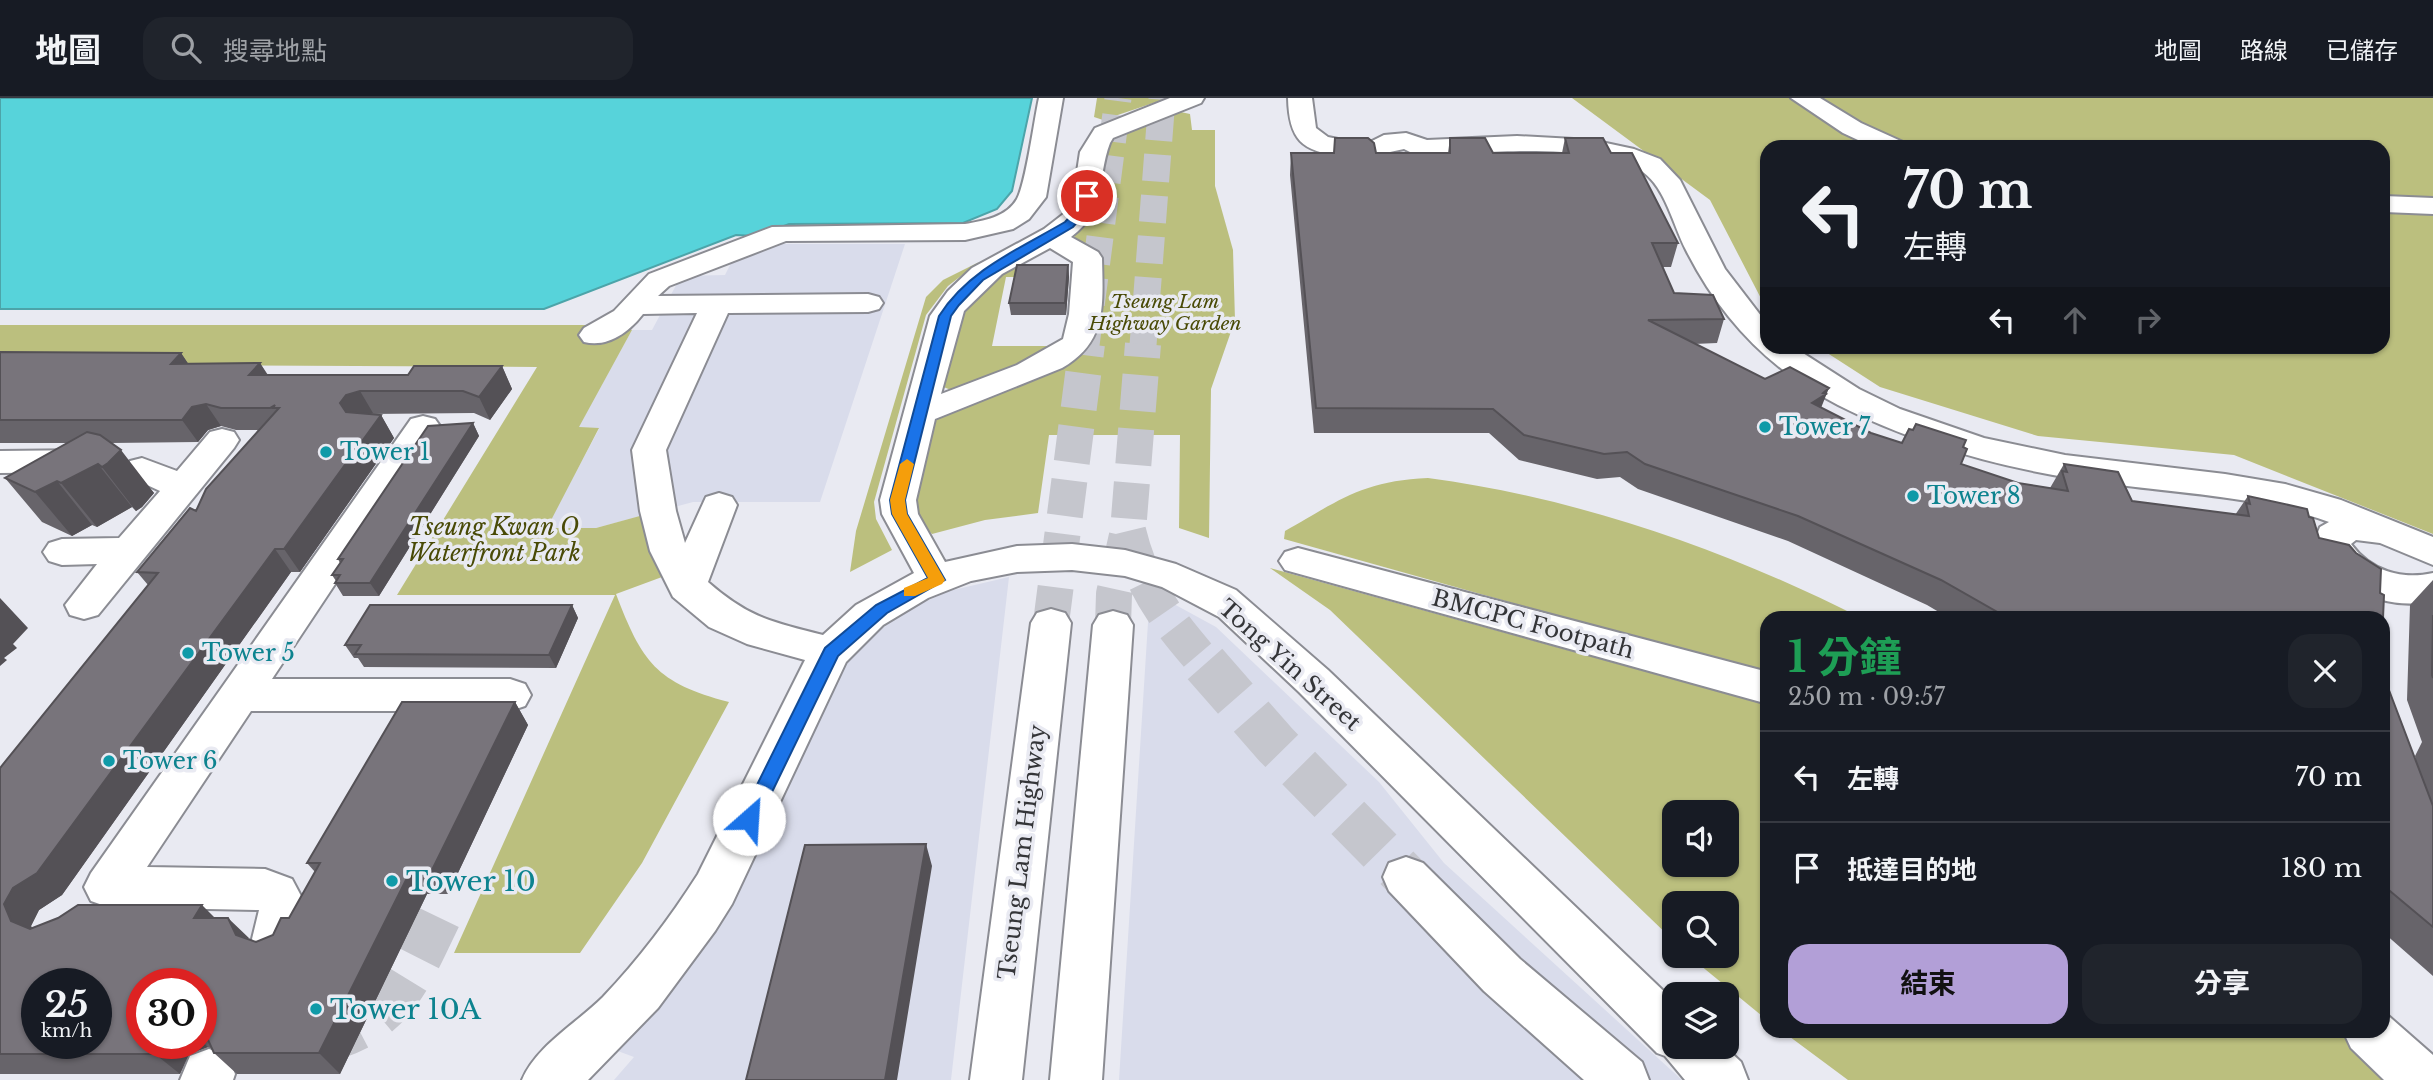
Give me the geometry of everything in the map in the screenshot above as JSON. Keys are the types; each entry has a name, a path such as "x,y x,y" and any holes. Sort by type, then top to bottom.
{"street":[{"path":"595,335 622,323 642,292 659,279 782,233 965,232 998,226 1021,212 1032,197 1051,98"},
{"path":"937,580 900,514 898,500 945,316 954,303 994,266 1051,237 1081,211 1096,143 1104,133 1192,98"},
{"path":"1300,98 1305,132 1332,145 1376,149 1384,143 1398,140 1413,142 1413,163 1590,146 1623,151 1649,162 1666,178 1722,292 1743,320 1760,336"},
{"path":"1803,98 1852,128 1879,140"},
{"path":"2390,204 2433,206"},
{"path":"920,413 1060,358 1078,341 1088,258 1051,237"},
{"path":"635,305 868,303"},
{"path":"718,304 649,450 658,511 675,568 687,587 709,607 742,626 831,652"},
{"path":"1781,354 1811,376 1858,402 1912,426 1971,446 2084,469 2265,491 2314,504 2420,548"},
{"path":"276,939 285,911 275,894 265,890 93,901 239,695 419,426"},
{"path":"84,605 222,440"},
{"path":"0,461 120,461 183,487"},
{"path":"687,587 719,505"},
{"path":"2420,548 2354,527 2333,536 2332,545 2337,555 2381,601 2433,587"},
{"path":"62,552 129,551"},
{"name":"Tong Yin Street","path":"548,1080 618,1019 672,957 696,921 715,889 831,652 881,609 937,580 996,561 1036,556 1090,557 1146,568 1223,600 1307,673 1575,941 1662,1024"},
{"name":"BMCPC Footpath","path":"1298,561 1760,686"},
{"name":"Tseung Lam Highway","path":"996,1080 1051,623"},
{"path":"1076,1080 1113,625"},
{"path":"239,695 510,695"},
{"path":"386,737 410,695"},
{"path":"1406,877 1502,975 1623,1080"},
{"path":"2377,1038 2422,1080"},
{"path":"1700,1059 1722,1080"}],"shaded area":[{"path":"766,244 905,244 820,502 693,502 596,528 546,528 599,429 578,428 632,330 652,330 681,276 725,275 733,259"},
{"path":"1009,577 951,1080 614,1080 634,1057 615,1050 829,677 866,640 907,610 949,591"},
{"path":"1150,591 1216,627 1379,782 1444,863 1682,1080 1119,1080"}],"green space":[{"path":"1097,98 1168,98 1103,120 1094,117"},
{"path":"1572,98 2433,98 2433,534 2234,455 2038,436 1880,387 1829,354 2390,354 2390,140 1760,140 1760,296 1710,200"},
{"name":"Tseung Lam Highway Garden","path":"1176,111 1190,114 1192,130 1215,130 1215,186 1233,250 1235,320 1211,389 1209,538 1179,528 1180,435 1049,435 1038,513 985,520 932,534 923,526 914,509 934,421 941,415 1073,360 1091,342 1093,332 1074,235 1078,227 1096,210 1107,145 1110,137"},
{"path":"1022,259 1018,277 1006,277 992,346 1061,346 951,390 941,386 957,317 975,292"},
{"path":"979,262 948,286 926,315 874,502 876,519 892,550 850,572 856,531 926,297 943,280"},
{"name":"Tseung Kwan O Waterfront Park","path":"0,325 621,325 632,330 579,427 599,428 547,528 596,528 647,514 662,577 616,594 625,617 644,653 668,677 684,687 729,702 642,863 580,953 454,953 615,595 397,595 537,367 0,364"},
{"path":"1428,478 1484,487 1596,513 1705,549 1847,611 1760,611 1760,672 1284,539 1285,531 1337,501 1368,488"},
{"path":"1270,568 1760,703 1760,1014 1739,997 1739,982 1721,982 1704,968 1739,968 1739,891 1662,891 1662,929 1330,610"},
{"path":"1791,1038 2349,1038 2394,1080 1848,1080"}],"water":[{"path":"0,98 1032,98 1012,191 997,209 963,223 789,224 757,236 736,235 544,309 0,309"}],"building":[{"path":"1335,138 1368,138 1374,143 1376,153 1450,153 1450,138 1485,138 1493,153 1569,153 1565,138 1603,138 1611,153 1632,153 1678,243 1652,243 1674,293 1713,295 1724,319 1648,320 1765,379 1790,367 1829,388 1823,393 1826,394 1812,403 1871,433 1902,443 1909,429 1913,430 1916,424 1966,440 1963,447 1967,449 1961,464 2018,483 2068,491 2062,471 2067,472 2064,464 2118,472 2132,501 2249,516 2246,503 2250,504 2248,496 2307,509 2309,517 2313,518 2319,538 2349,545 2356,553 2381,569 2380,593 2384,595 2383,611 1996,611 1941,580 1798,516 1645,464 1627,452 1604,454 1524,435 1493,409 1316,408 1291,153 1334,153"},
{"path":"1017,265 1068,265 1065,303 1009,303"},
{"path":"0,352 181,353 171,364 260,363 249,375 408,375 414,366 502,366 479,397 463,391 360,391 346,395 340,403 346,412 381,415 284,549 275,549 37,873 13,888 4,904 11,921 30,929 58,918 78,905 202,905 194,918 228,918 236,935 256,942 273,935 281,918 289,918 320,863 307,863 402,702 515,702 431,872 410,872 319,1053 217,1053 217,968 126,968 126,1054 112,1054 112,968 21,968 21,1054 0,1054 0,768 158,573 137,572 190,508 196,511 206,489 279,408 273,408 275,405 270,408 221,408 206,404 192,407 182,420 0,420"},
{"path":"473,423 370,583 335,583 340,575 332,575 343,559 338,559 428,426"},
{"path":"87,432 100,435 121,450 102,467 98,464 61,483 57,481 35,492 5,478"},
{"path":"370,605 572,605 549,655 355,654 361,645 345,645"},
{"path":"2433,615 2433,678 2432,675"},
{"path":"2390,693 2433,806 2433,927 2390,891"},
{"path":"926,844 885,1080 746,1080 805,845"}],"tunnel":[{"path":"1086,345 1118,98"},
{"path":"1143,345 1162,98"},
{"path":"1051,623 1087,344"},
{"path":"1128,531 1143,344"},
{"path":"1113,625 1114,594 1128,531"},
{"path":"1128,531 1141,570 1158,603 1206,665"},
{"path":"1205,664 1276,745 1406,877"},
{"path":"314,1042 340,1035 379,1013 405,981 438,917"}],"slow traffic":[{"path":"907,464 898,500 900,514 937,580 910,592"}],"place":[{"name":"Tower 7","path":"1765,427"},
{"name":"Tower 1","path":"326,452"},
{"name":"Tower 8","path":"1913,496"},
{"name":"Tower 5","path":"188,653"},
{"name":"Tower 6","path":"109,761"},
{"name":"Tower 10","path":"392,881"},
{"name":"Tower 10A","path":"316,1009"}],"route":[{"path":"749,819 831,652 881,609 912,590 937,580 906,527 898,500 945,316 965,290 994,266 1069,225 1081,211 1087,196"}]}
